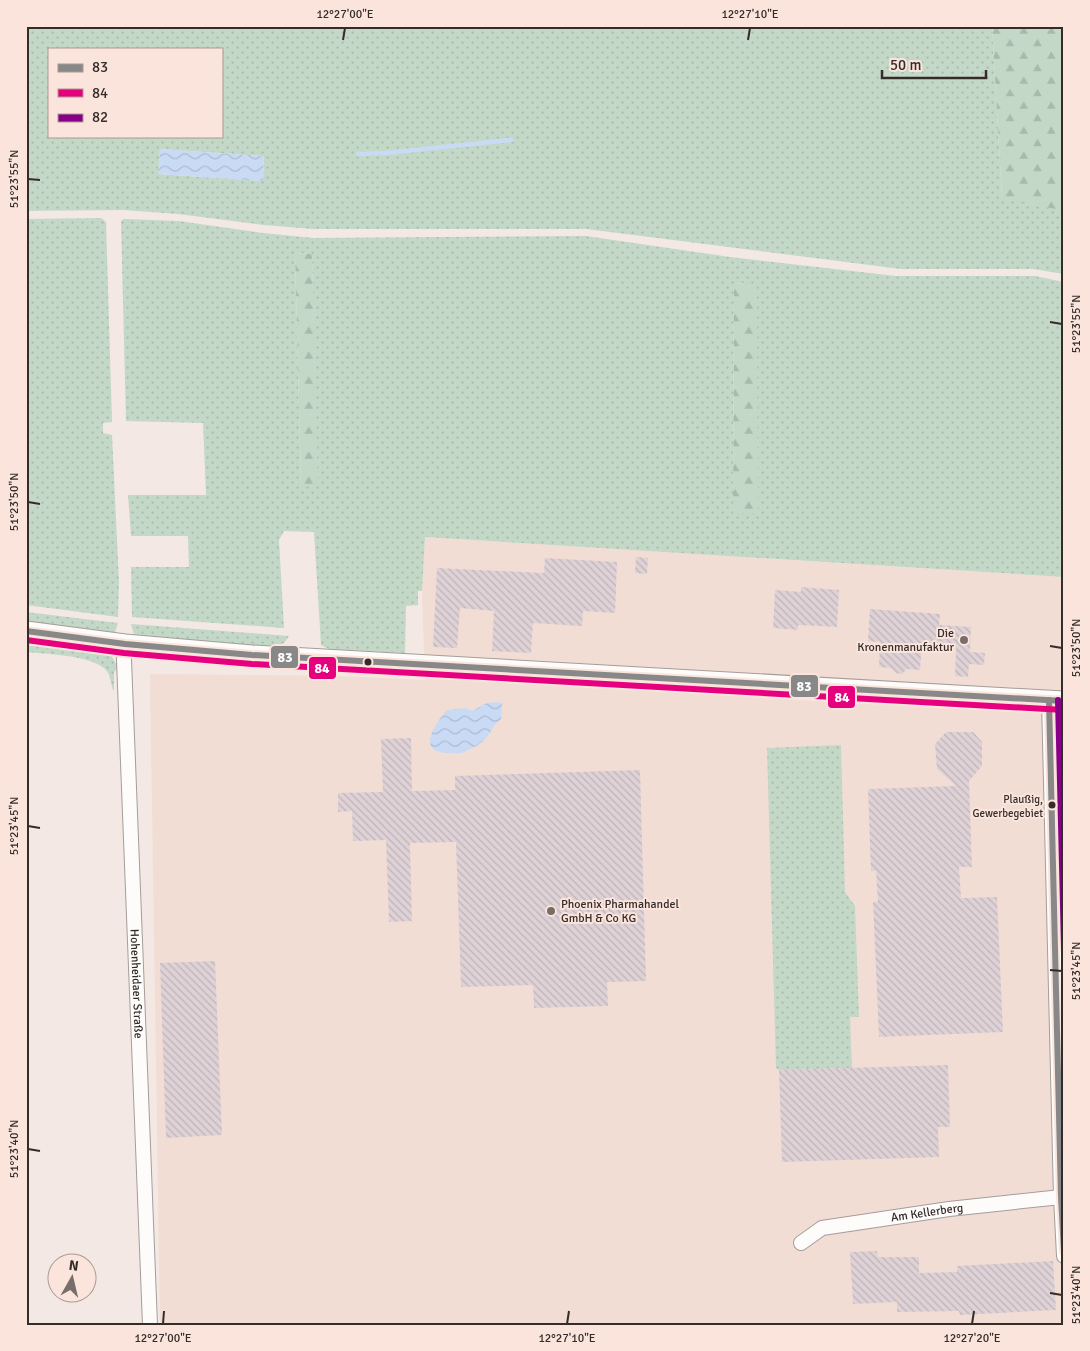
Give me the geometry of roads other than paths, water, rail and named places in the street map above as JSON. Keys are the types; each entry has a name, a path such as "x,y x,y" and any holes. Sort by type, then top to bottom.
{"main road":[{"path":"26,631 125,644 309,658 1056,700"}],"street":[{"name":"Hohenheidaer Straße","path":"125,644 124,660 150,1325"},
{"path":"1056,700 1061,1197 1064,1256"},
{"name":"Am Kellerberg","path":"801,1243 822,1228 949,1209 1061,1197"}],"water":[{"path":"160,149 264,156 263,181 158,174"},
{"path":"487,703 502,703 501,719 481,743 459,753 439,752 433,748 430,743 433,730 447,710 466,708 472,711"}],"waterway":[{"path":"358,154 386,153 511,140"}],"place":[{"name":"Die Kronenmanufaktur","path":"964,640"},
{"name":"Plaußig, Gewerbegebiet","path":"1052,805"},
{"name":"Phoenix Pharmahandel GmbH & Co KG","path":"551,911"}]}
